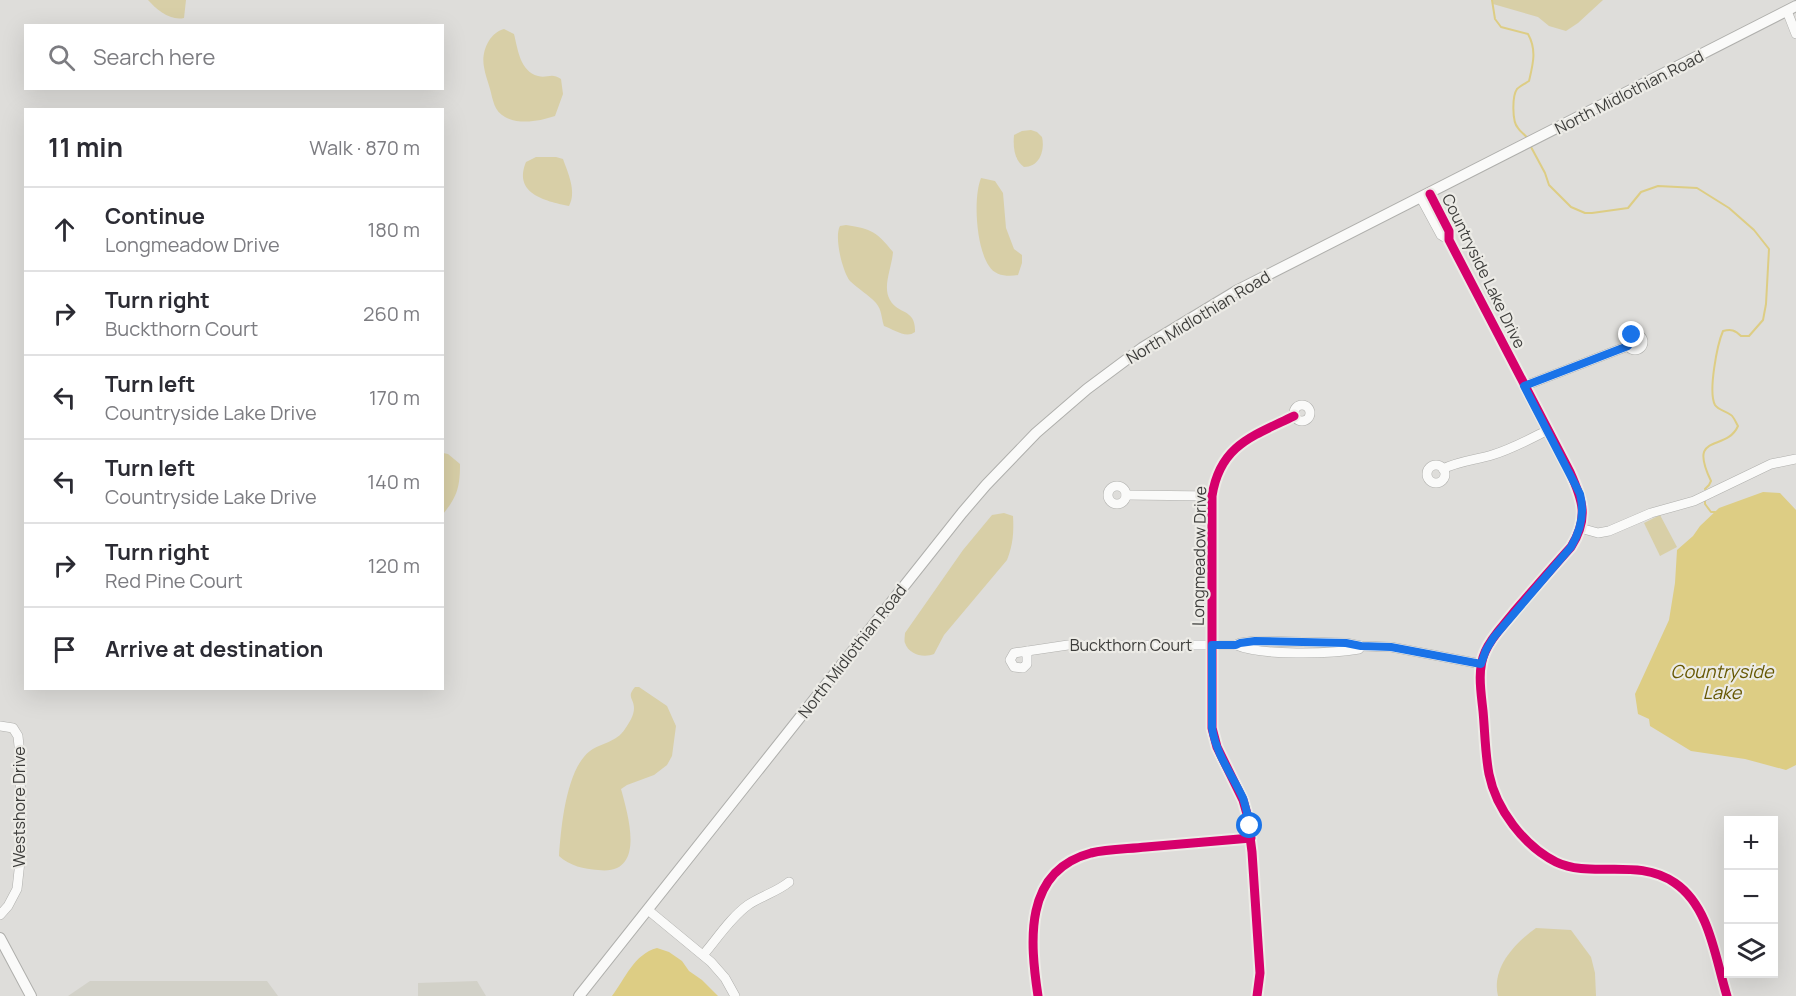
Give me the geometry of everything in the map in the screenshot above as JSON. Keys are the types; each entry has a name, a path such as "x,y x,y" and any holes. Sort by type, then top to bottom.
{"main road":[{"name":"North Midlothian Road","path":"579,996 986,485 1036,433 1087,389 1142,348 1238,290 1792,9"},
{"path":"0,938 31,996"}],"street":[{"path":"1792,9 1796,34"},
{"name":"Countryside Lake Drive","path":"1425,196 1449,231 1449,240 1580,494 1583,515 1571,547 1494,637 1481,664 1489,774 1498,800 1518,830 1533,847 1558,863 1583,868 1641,870 1658,874 1675,883 1696,903 1703,916 1727,996"},
{"path":"1524,386 1628,346"},
{"name":"Longmeadow Drive","path":"1257,996 1260,973 1249,820 1244,800 1222,758 1212,728 1212,496 1218,473 1229,454 1264,431 1294,416"},
{"path":"1443,469 1491,455 1548,430"},
{"path":"1580,528 1598,533 1609,531 1651,513 1694,501 1771,464 1796,459"},
{"path":"1126,495 1212,496"},
{"name":"Buckthorn Court","path":"1027,651 1068,645 1236,645 1266,652 1335,652 1359,649 1361,646 1391,647 1481,664"},
{"name":"Westshore Drive","path":"0,726 15,729 18,736 21,778 20,863 14,897 0,915"},
{"path":"1038,996 1034,920 1038,901 1061,868 1076,859 1100,851 1251,838"},
{"path":"703,955 745,907 781,889 789,882"},
{"path":"648,910 703,955 719,971 735,996"}],"shaded area":[{"path":"148,0 186,0 184,18 169,16"},
{"path":"1492,0 1603,0 1566,31 1549,26 1538,17 1493,4"},
{"path":"504,29 514,34 521,59 527,70 538,76 554,76 561,79 563,94 555,116 523,122 501,115 496,108 483,61 490,39"},
{"path":"1031,130 1042,137 1043,147 1038,161 1024,167 1018,161 1015,153 1014,135"},
{"path":"536,157 563,159 572,189 569,206 541,198 527,188 523,173 526,162"},
{"path":"981,178 995,181 1003,193 1006,228 1014,249 1022,255 1018,275 998,274 989,266 985,258 977,222 977,198"},
{"path":"846,225 873,232 893,252 887,283 888,295 893,305 913,319 915,332 904,334 884,326 876,303 850,281 844,270 838,245 840,226"},
{"path":"444,453 460,464 457,491 444,513"},
{"path":"1004,513 1013,516 1013,538 1007,560 944,635 934,654 926,656 913,653 905,642 905,633 963,550 992,515"},
{"path":"1660,515 1677,547 1660,556 1644,523"},
{"path":"635,687 639,687 667,706 676,726 672,756 667,765 654,775 621,789 630,828 629,854 623,864 613,869 598,870 577,866 559,856 563,815 570,785 575,771 590,751 618,737 627,727 634,711 631,695"},
{"path":"1536,928 1571,930 1591,957 1595,973 1596,996 1498,996 1498,976 1506,957"},
{"path":"90,981 267,981 278,996 68,996"},
{"path":"477,981 486,996 418,996 418,983"}],"water":[{"name":"Countryside Lake","path":"1763,492 1780,493 1796,510 1796,765 1786,770 1745,759 1691,751 1650,726 1649,719 1638,714 1635,694 1669,620 1677,550 1719,508"},
{"path":"657,948 669,952 682,961 689,971 718,996 612,996 636,961"}],"waterway":[{"path":"1492,0 1495,19 1501,27 1528,34 1533,46 1533,63 1529,81 1517,89 1514,103 1516,125 1528,139"},
{"path":"1531,147 1549,185 1571,207 1585,213 1628,208 1641,192 1658,186 1697,188 1729,208 1754,230 1769,249 1763,320 1749,336 1741,336 1733,330 1723,331 1718,347 1714,368 1713,399 1716,407 1732,416 1738,426 1732,434 1706,449 1703,455 1711,481 1705,489"},
{"path":"1705,501 1711,512 1715,512"}],"cycle path":[{"path":"1430,194 1449,231 1449,240 1570,472 1582,510 1580,527 1571,547 1498,631 1483,659 1480,674 1481,689 1487,758 1493,787 1513,825 1533,846 1556,862 1584,869 1646,871 1661,875 1687,893 1704,919 1710,934 1727,996"},
{"path":"1257,996 1260,973 1252,852 1247,814 1243,800 1217,747 1212,728 1212,496 1222,465 1241,444 1294,416"},
{"path":"1038,996 1033,953 1036,911 1042,892 1053,875 1069,862 1091,853 1104,851 1251,838"}],"route":[{"path":"1250,826 1244,800 1214,738 1212,645 1236,645 1255,641 1346,643 1424,652 1481,664 1494,637 1571,547 1582,522 1580,494 1524,386 1628,346 1627,340 1632,335"}]}
